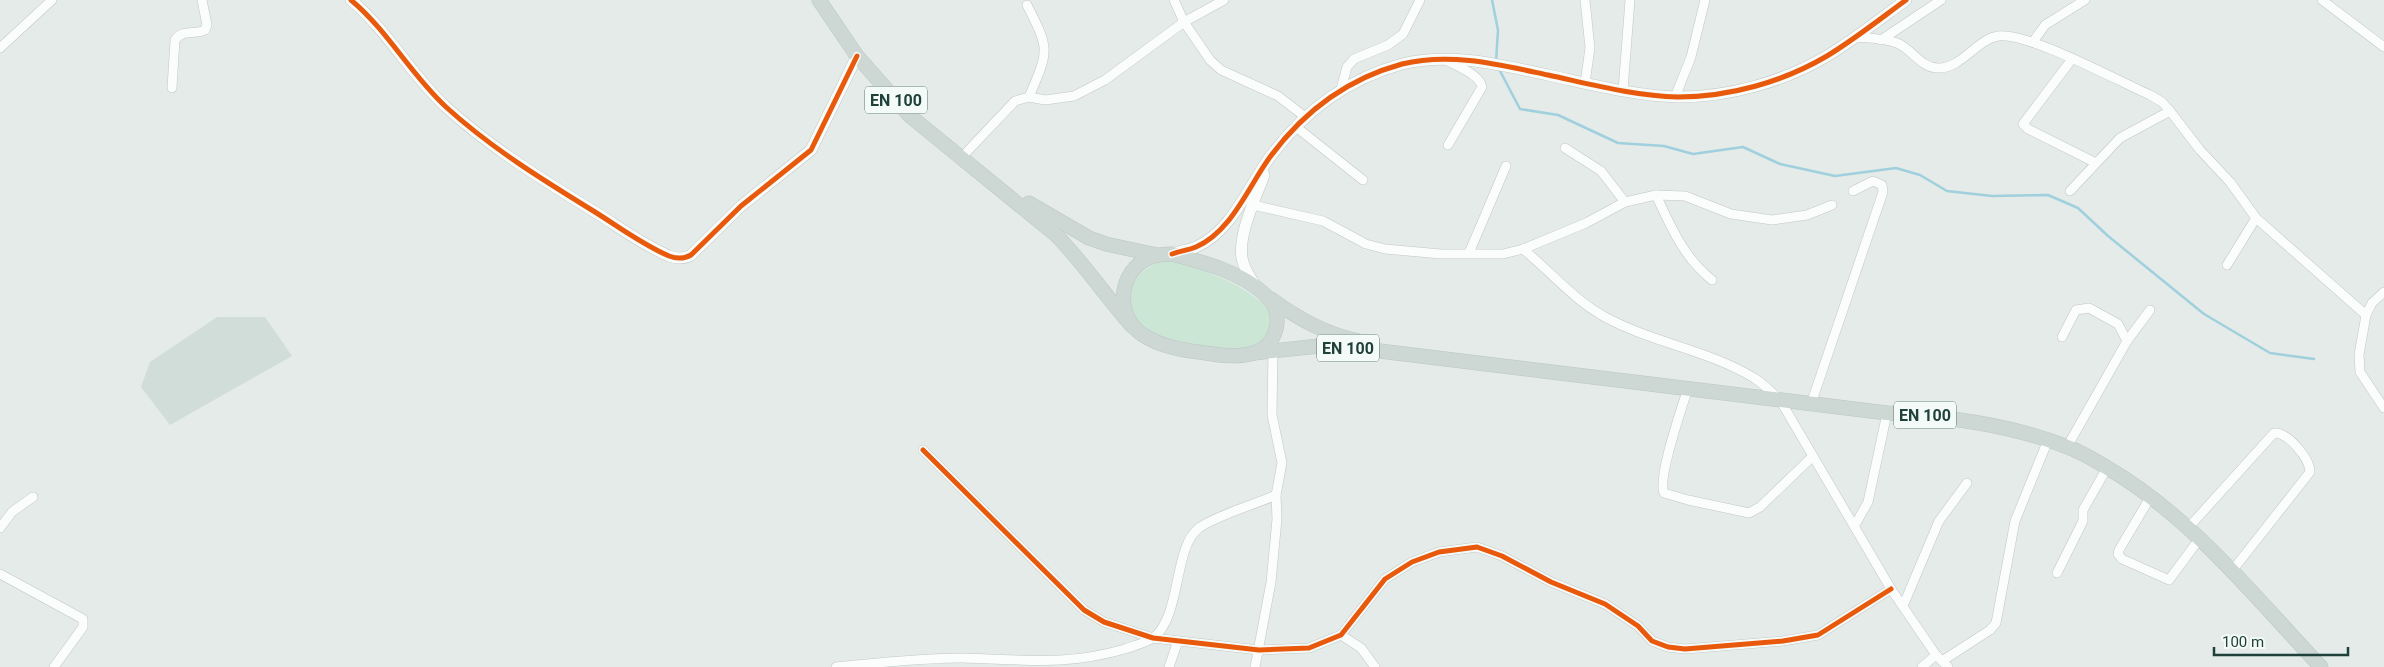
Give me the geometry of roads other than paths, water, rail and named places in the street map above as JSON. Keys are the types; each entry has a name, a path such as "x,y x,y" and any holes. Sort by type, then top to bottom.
{"main road":[{"name":"EN 100","path":"820,0 857,56 910,116 1066,245 1089,272 1108,300 1143,335 1177,348 1224,356 1273,350 1339,346 1443,358 1887,413 1968,420 2048,440 2067,446 2107,468 2151,496 2189,527 2321,667"},
{"name":"EN 100","path":"991,182 1089,238 1106,244 1157,254 1172,254 1195,260 1241,279 1299,318 1327,334 1443,358"},
{"path":"1132,326 1125,313 1122,299 1125,284 1132,271 1143,261 1157,254"},
{"path":"1254,353 1267,345 1276,331 1278,320 1275,308 1264,294"}],"street":[{"path":"0,48 52,0"},
{"path":"172,88 175,40 178,35 205,30 207,26 202,0"},
{"path":"351,0 383,30 445,106 485,139 520,165 631,234 670,257 683,259 691,255 741,206 811,150 857,56"},
{"path":"1174,0 1184,22 1210,60 1221,70 1240,77 1278,96 1304,116"},
{"path":"961,158 1015,100 1029,97 1045,100 1074,96 1105,80 1184,22 1224,0"},
{"path":"1341,89 1347,67 1354,59 1388,45 1403,34 1420,0"},
{"path":"1585,0 1590,48 1585,83"},
{"path":"1623,90 1630,0"},
{"path":"1675,97 1691,57 1705,0"},
{"path":"1172,254 1196,248 1224,227 1270,157 1304,116 1341,89 1370,74 1404,64 1442,58 1496,64 1623,90 1675,97 1701,96 1735,91 1780,78 1826,57 1906,0"},
{"path":"1881,40 1941,0"},
{"path":"2033,42 2046,25 2086,0"},
{"path":"2322,0 2384,47"},
{"path":"1027,5 1043,38 1045,54 1029,97"},
{"path":"1855,37 1897,43 1917,56 1926,66 1937,68 1950,65 1998,36 2033,42 2162,102 2200,150 2230,182 2256,218 2366,315"},
{"path":"1442,58 1476,77 1481,82 1482,87 1448,145"},
{"path":"2072,60 2023,124 2096,163"},
{"path":"2070,191 2120,138 2170,111"},
{"path":"1296,126 1363,180"},
{"path":"1565,148 1601,171 1625,202"},
{"path":"1264,294 1248,275 1242,258 1242,244 1270,157"},
{"path":"1469,253 1506,166"},
{"path":"1812,404 1883,192 1882,185 1873,181 1853,191"},
{"path":"1253,205 1322,221 1366,244 1385,249 1441,254 1503,254 1523,249 1586,223 1625,202 1656,195 1685,196 1731,214 1772,220 1807,216 1832,205"},
{"path":"1656,195 1677,239 1691,260 1712,280"},
{"path":"2227,265 2256,218"},
{"path":"1523,249 1574,296 1604,317 1647,336 1731,366 1755,378 1780,400 1892,589 1942,661"},
{"path":"2384,292 2372,303 2366,315 2359,355 2360,372 2384,408"},
{"path":"2062,337 2076,310 2089,308 2118,324 2127,341"},
{"path":"2067,446 2127,341 2150,310"},
{"path":"1255,667 1270,582 1277,519 1276,495 1282,463 1272,415 1273,350"},
{"path":"1688,388 1664,471 1661,487 1664,492 1688,500 1749,513 1760,507 1814,456"},
{"path":"1855,525 1868,502 1887,413"},
{"path":"2189,527 2274,433 2286,435 2310,465 2310,472 2232,572"},
{"path":"1922,667 1942,661 1990,630 1996,623 2016,521 2048,440"},
{"path":"923,450 1084,610 1104,622 1153,638 1259,650 1309,648 1341,635 1385,579 1412,562 1439,552 1477,547 1502,556 1551,582 1605,604 1638,626 1652,641 1677,648 1784,640 1818,635 1892,589"},
{"path":"2057,574 2083,521 2083,510 2107,468"},
{"path":"1903,606 1939,522 1967,483"},
{"path":"836,667 895,661 961,658 1054,667 1082,664 1106,657 1153,638 1170,609 1190,539 1199,529 1276,495"},
{"path":"2151,496 2118,550 2118,554 2122,559 2168,580 2200,538"},
{"path":"0,528 12,512 33,497"},
{"path":"0,574 83,619 83,627 54,667"},
{"path":"1341,635 1361,648 1376,667"},
{"path":"1169,667 1178,641"}],"waterway":[{"path":"1492,0 1498,30 1496,62"},
{"path":"1499,69 1520,109 1558,115 1618,143 1664,146 1693,154 1743,147 1780,164 1835,176 1896,168 1920,175 1947,191 1992,196 2048,195 2078,208 2108,236 2204,314 2270,353 2314,359"}]}
